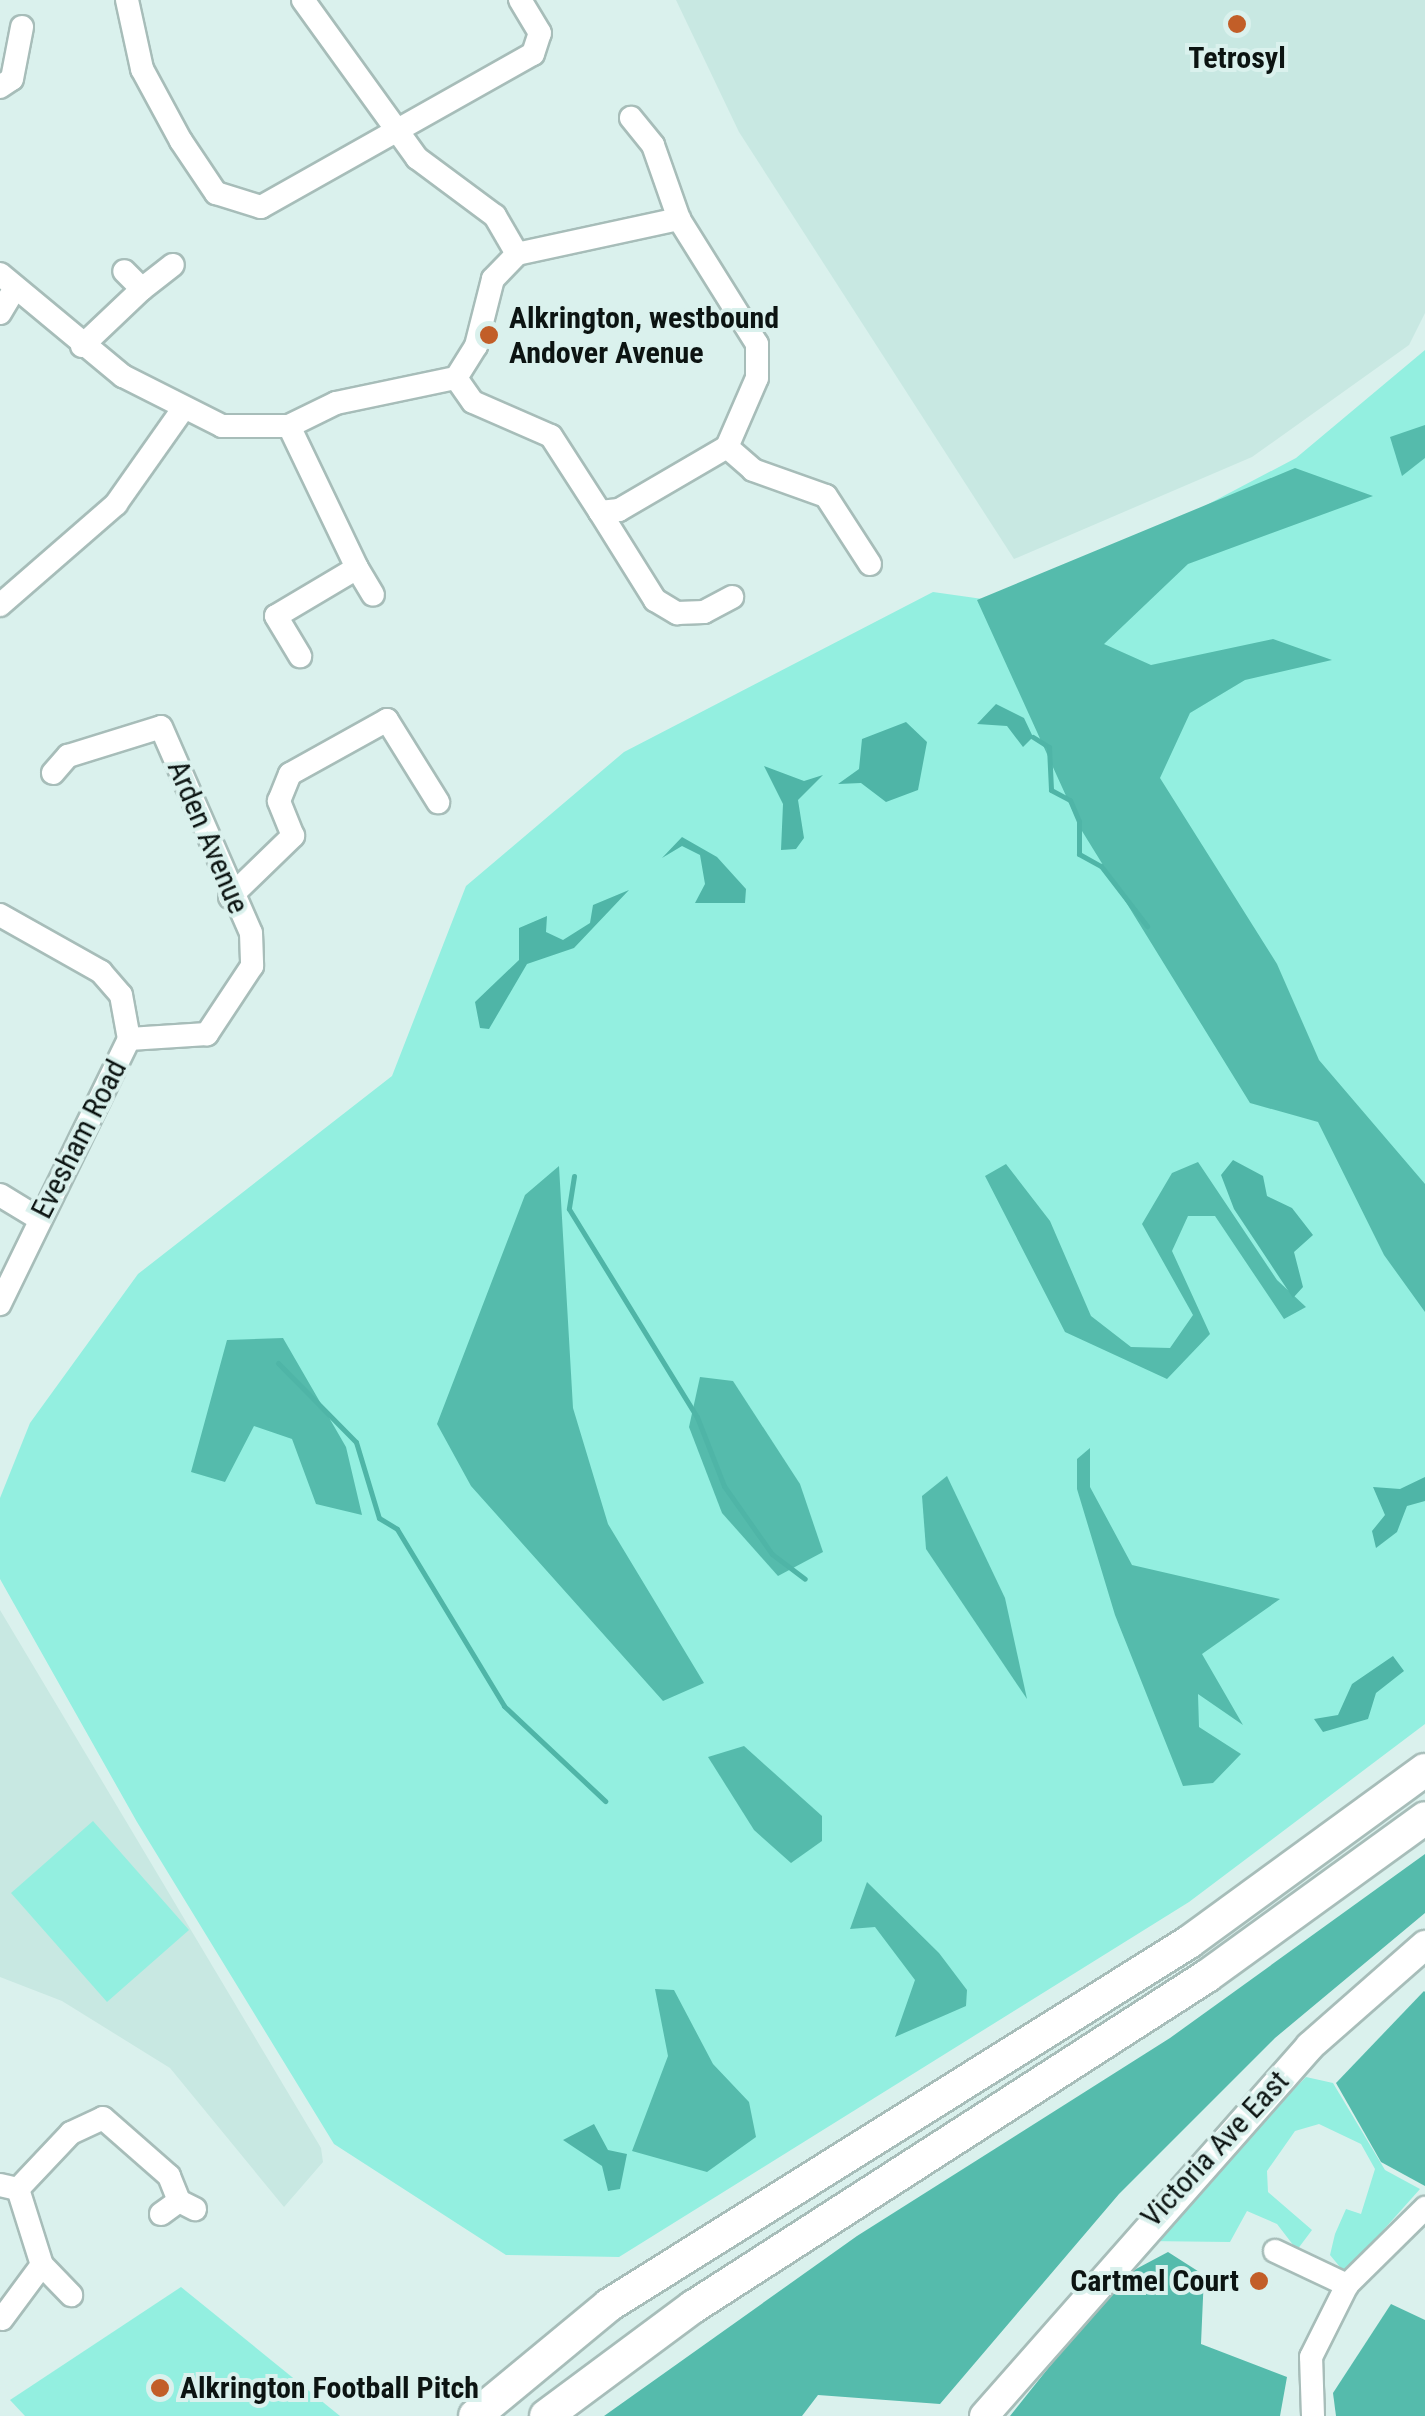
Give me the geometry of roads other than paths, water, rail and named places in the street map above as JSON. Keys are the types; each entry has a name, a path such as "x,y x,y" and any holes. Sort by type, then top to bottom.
{"highway":[{"path":"475,2416 609,2305 1189,1942 1425,1770"},
{"path":"546,2416 693,2308 1207,1976 1425,1818"}],"main road":[{"name":"Victoria Ave East","path":"984,2416 1169,2198 1310,2046 1421,1957"}],"street":[{"path":"127,0 142,69 216,193 234,205 261,207 533,54 540,33 520,0"},
{"path":"304,0 418,158 495,216 517,254"},
{"path":"6,83 22,27"},
{"path":"600,512 619,510 727,447 757,378 758,344 679,219 653,145 631,118"},
{"path":"0,312 7,281 82,346 181,412 256,431 290,426 336,402 456,378 476,346 493,279 517,254 679,219"},
{"path":"82,346 173,265"},
{"path":"124,271 142,290"},
{"path":"456,378 473,402 551,436 655,600 691,613 732,596"},
{"path":"0,605 116,504 181,412"},
{"path":"290,426 373,595"},
{"path":"727,447 753,470 826,496 870,564"},
{"path":"276,616 357,568"},
{"path":"265,595 300,656"},
{"path":"230,897 292,836 279,802 290,774 387,720 438,802"},
{"name":"Arden Avenue","path":"53,774 68,756 162,727 230,897 251,934 252,966 234,1000 207,1034 130,1039"},
{"name":"Evesham Road","path":"0,915 101,972 121,995 130,1039 38,1218 0,1304"},
{"path":"0,1195 38,1218"},
{"path":"72,2295 42,2265 9,2187 71,2133 105,2108 170,2176 178,2208"},
{"path":"1313,2416 1311,2357 1347,2285 1422,2216"},
{"path":"1275,2251 1347,2285"},
{"path":"2,2318 42,2265"}],"waterway":[{"path":"1033,737 1049,747 1051,790 1070,800 1079,821 1079,854 1101,866 1147,926"},
{"path":"574,1176 569,1209 697,1417 724,1486 772,1554 805,1579"},
{"path":"278,1363 356,1442 379,1518 397,1529 504,1706 605,1801"}],"place":[{"name":"Tetrosyl","path":"1237,24"},
{"name":"Alkrington, westbound Andover Avenue","path":"489,335"},
{"name":"Cartmel Court","path":"1259,2281"},
{"name":"Alkrington Football Pitch","path":"160,2388"}]}
